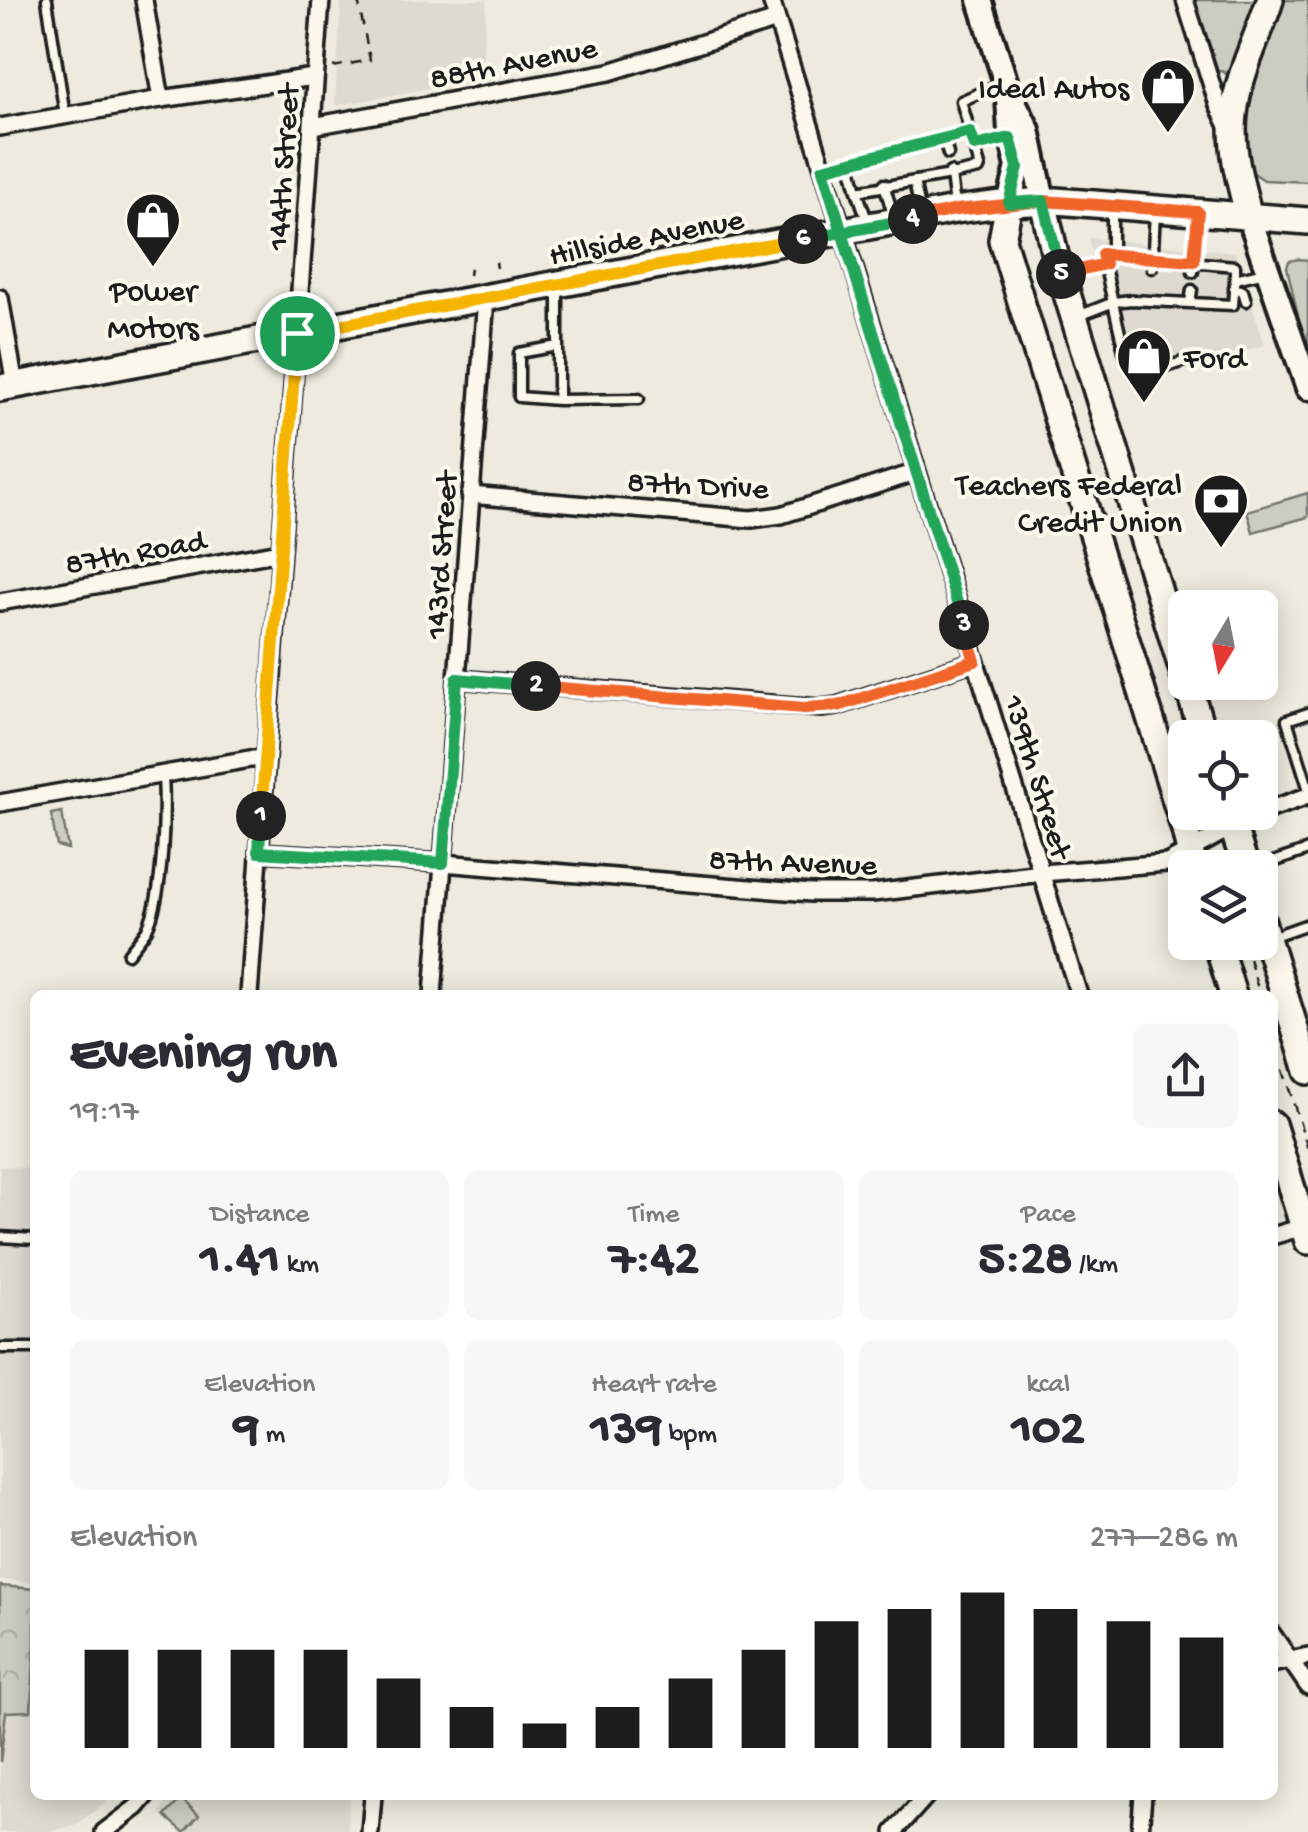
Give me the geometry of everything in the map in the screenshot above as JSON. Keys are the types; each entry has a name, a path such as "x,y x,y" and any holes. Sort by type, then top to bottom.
{"main road":[{"path":"980,0 1006,86 1028,130 1061,275 1168,622"},
{"path":"1270,0 1239,88 1233,136 1249,216 1308,388"},
{"path":"1006,86 1010,138 1018,167 1002,240 1197,850"},
{"name":"Hillside Avenue","path":"7,387 1009,203 1112,205 1308,222"},
{"path":"1222,960 1231,990"},
{"path":"1267,960 1308,1071"},
{"path":"1278,1143 1306,1234"}],"street":[{"path":"144,0 161,99"},
{"name":"144th Street","path":"248,990 321,0"},
{"name":"139th Street","path":"770,0 1077,990"},
{"path":"1185,0 1218,104 1233,136"},
{"name":"88th Avenue","path":"313,126 609,72 776,20"},
{"path":"0,126 314,77"},
{"path":"0,298 7,387"},
{"name":"143rd Street","path":"432,990 486,298"},
{"name":"87th Drive","path":"470,495 751,519 780,516 917,472"},
{"name":"87th Road","path":"0,602 280,552"},
{"path":"457,679 821,708 838,706 975,661"},
{"path":"0,803 266,758"},
{"name":"87th Avenue","path":"1278,806 1308,796"},
{"name":"87th Avenue","path":"1206,850 1222,830"},
{"name":"87th Avenue","path":"259,852 842,894 1168,863"},
{"path":"1278,1236 1306,1234"},
{"path":"1278,1643 1308,1686"},
{"path":"1278,1663 1308,1656"},
{"path":"104,1832 142,1800"},
{"path":"370,1832 373,1800"},
{"path":"894,1832 923,1800"},
{"path":"1140,1832 1142,1800"}],"lane":[{"path":"46,0 65,116"},
{"path":"858,192 979,170 961,101 1006,86"},
{"path":"823,169 970,132"},
{"path":"975,146 1010,138"},
{"path":"944,139 948,154"},
{"path":"930,142 933,157"},
{"path":"914,146 918,160"},
{"path":"895,152 898,164"},
{"path":"876,156 880,167"},
{"path":"850,163 858,192 882,225"},
{"path":"950,174 956,210"},
{"path":"919,180 922,217"},
{"path":"882,225 884,186"},
{"path":"1112,205 1112,254"},
{"path":"1152,268 1156,208"},
{"path":"1193,272 1198,212"},
{"path":"1074,318 1114,302 1131,300 1233,305 1236,266 1212,268 1194,261 1102,254 1114,302 1124,352 1130,363 1139,371 1158,370 1188,360"},
{"path":"1134,256 1134,266"},
{"path":"1172,259 1172,270"},
{"path":"1061,275 1105,264"},
{"path":"1234,284 1268,272"},
{"path":"1234,284 1243,291 1246,301"},
{"path":"558,285 558,400"},
{"path":"1131,300 1132,285"},
{"path":"1150,300 1151,287"},
{"path":"1170,302 1171,288"},
{"path":"1190,303 1192,290"},
{"path":"1209,304 1210,292"},
{"path":"558,346 520,352 518,398 639,399"},
{"path":"1308,713 1288,720 1308,787"},
{"path":"128,954 146,930 155,907 163,774"},
{"path":"1278,860 1308,850"},
{"path":"1278,929 1308,924"},
{"path":"0,1238 30,1239"},
{"path":"0,1348 30,1348"}],"path":[{"path":"332,67 370,60 358,0"},
{"path":"496,262 497,268"},
{"path":"469,275 470,268"},
{"path":"1258,960 1260,990"},
{"path":"1278,1054 1308,1149"}],"shaded area":[{"path":"341,0 487,0 481,78 335,106"},
{"path":"1088,238 1235,252 1265,345 1129,381"},
{"path":"0,1166 30,1169 30,1583 0,1580"},
{"path":"6,1711 30,1711 30,1800 108,1800 76,1825 49,1832 0,1832 0,1762"},
{"path":"169,1800 350,1800 347,1832 181,1832 160,1812"}],"green space":[{"path":"1195,0 1259,0 1229,76 1218,71"},
{"path":"1284,0 1308,0 1308,182 1264,180 1252,172 1246,136 1246,108 1253,76"},
{"path":"1308,260 1308,360 1287,267 1289,261"},
{"path":"1308,493 1308,517 1253,532 1247,511"},
{"path":"62,812 68,849 57,846 51,814"},
{"path":"0,1586 30,1589 30,1711 6,1712 0,1762"},
{"path":"180,1800 199,1815 184,1832 165,1816"}],"place":[{"name":"Ideal Autos","path":"1168,135"},
{"name":"Power Motors","path":"153,269"},
{"name":"Ford","path":"1144,405"},
{"name":"Teachers Federal Credit Union","path":"1221,550"}],"route":[{"path":"297,333 259,852 443,863 457,679 821,708 838,706 975,661 842,232 956,210 1034,201 1043,201 1080,202 1198,212 1194,261 1102,254 1105,264 1061,275 1043,201 1034,201 1009,203 1018,167 1010,138 975,146 970,132 823,169 842,232 297,333"}]}
